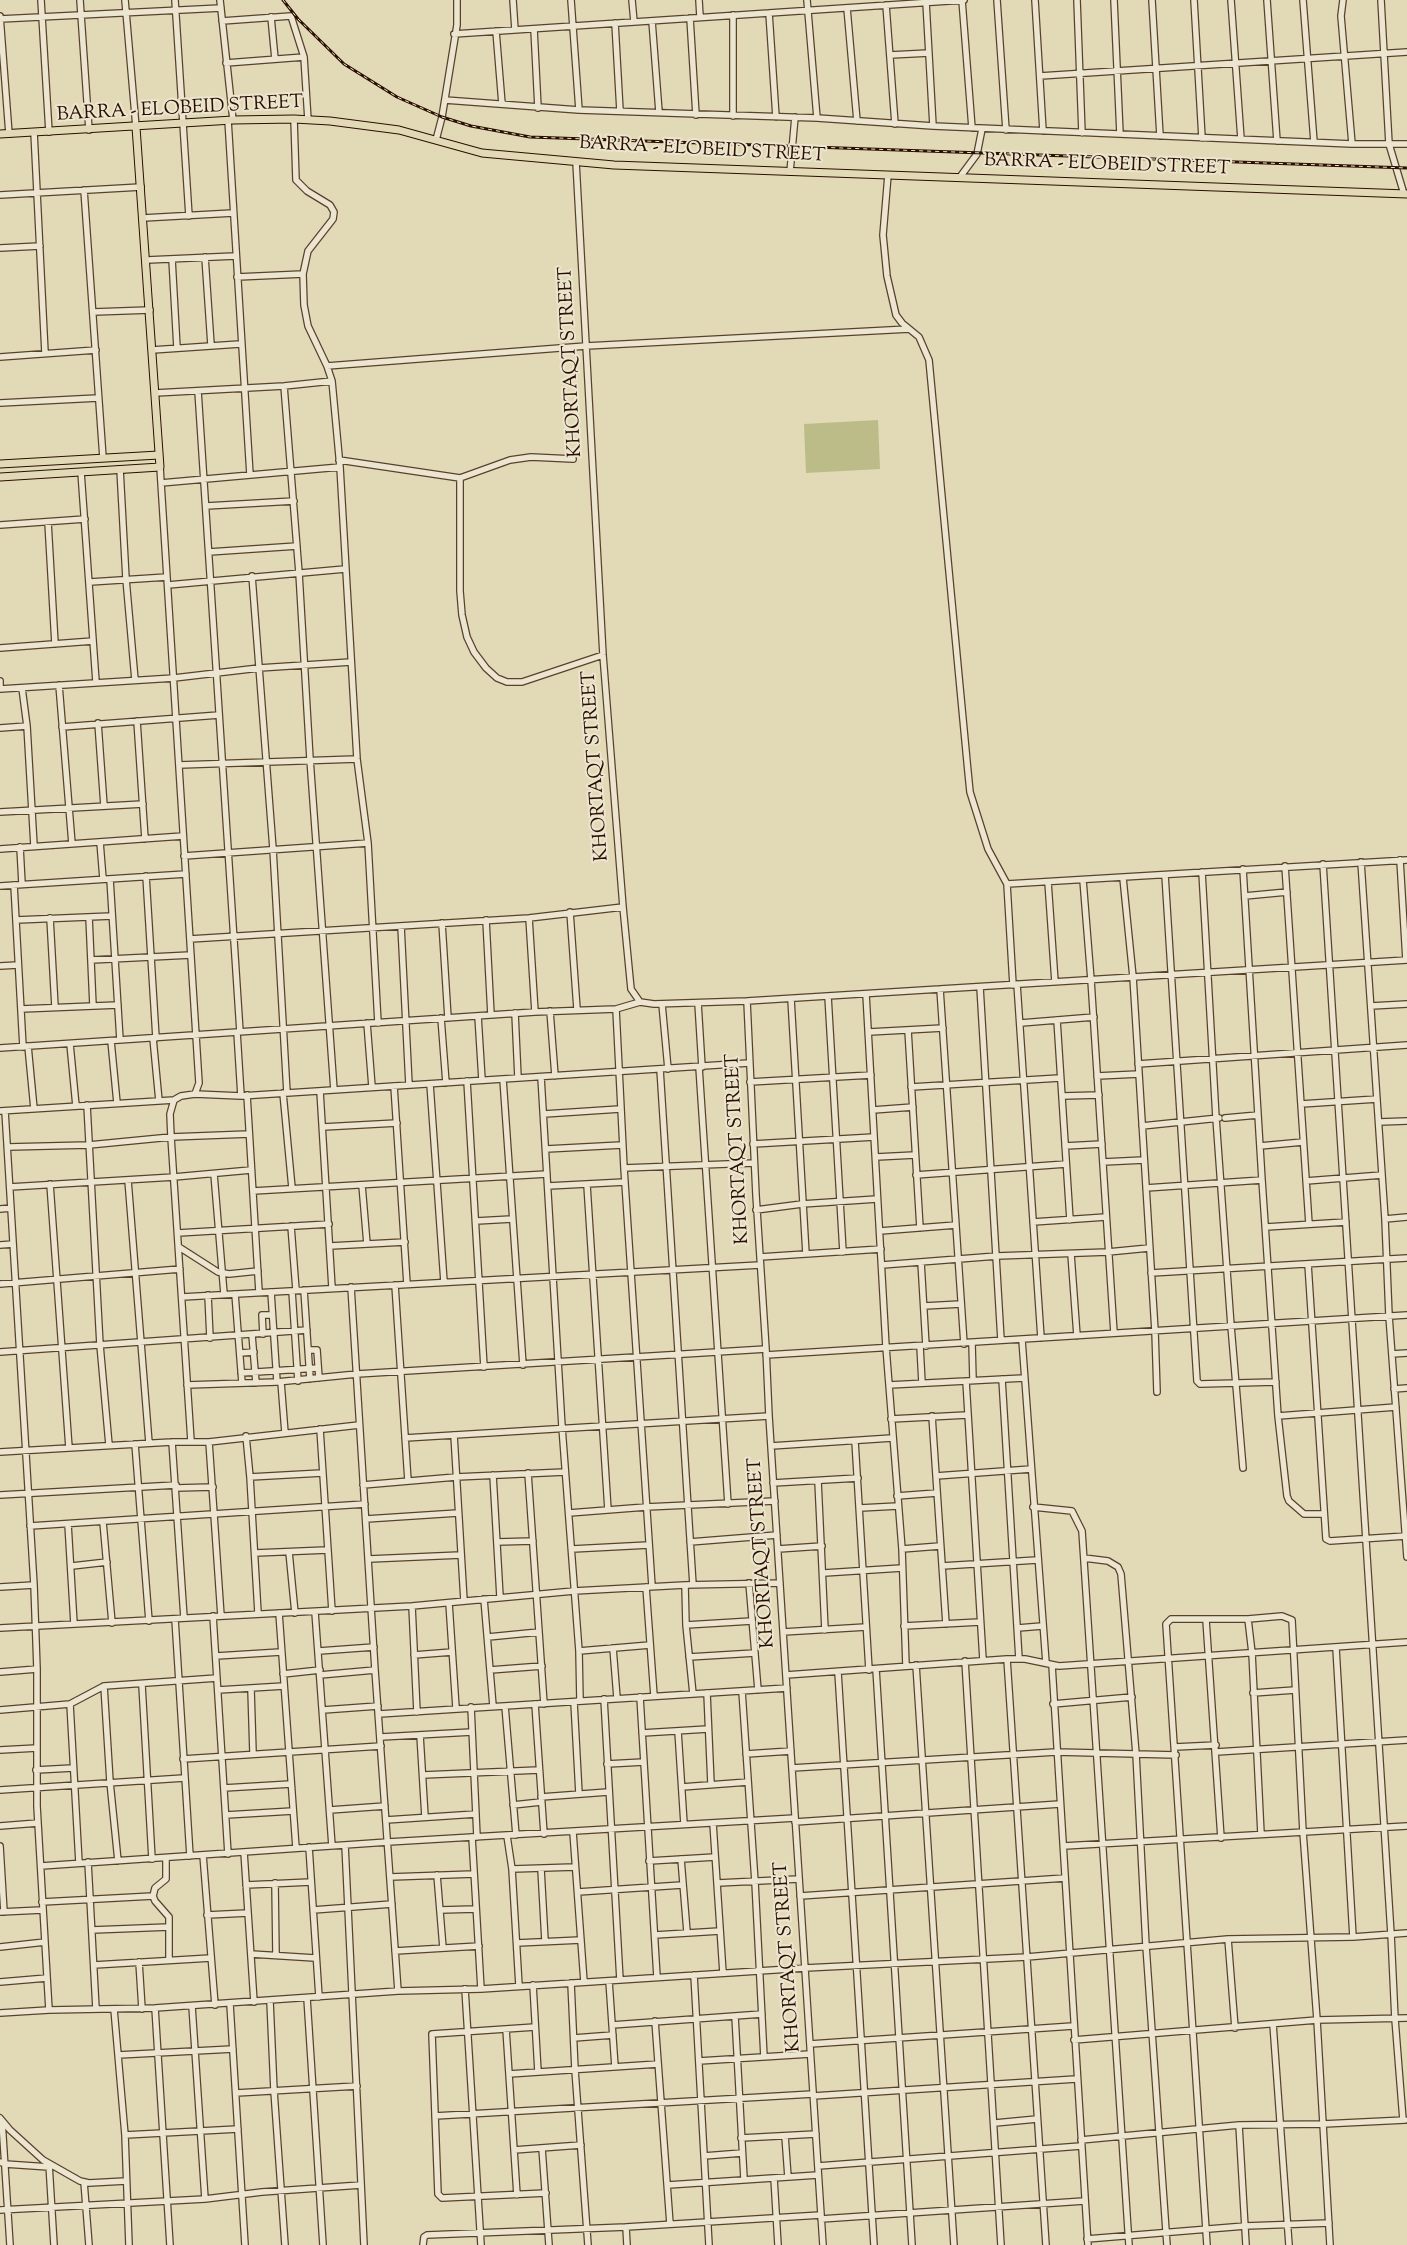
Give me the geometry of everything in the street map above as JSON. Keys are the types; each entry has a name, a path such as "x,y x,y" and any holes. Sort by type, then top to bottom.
{"main road":[{"name":"BARRA - ELOBEID STREET","path":"0,134 230,120 294,119 398,130 482,152 576,162 790,172 1406,194"},
{"path":"0,477 160,467 147,260 136,127"},
{"path":"0,464 159,455"}],"street":[{"path":"41,0 49,132"},
{"path":"80,0 89,130"},
{"path":"125,0 136,127"},
{"path":"175,0 189,216"},
{"path":"220,0 230,120 235,256 250,475"},
{"path":"436,140 445,100 454,34 457,25 457,0"},
{"path":"514,0 515,30"},
{"path":"571,0 579,110"},
{"path":"632,0 634,22"},
{"path":"699,0 700,17"},
{"path":"807,0 817,118"},
{"path":"454,34 963,0 972,128"},
{"path":"997,0 1006,130"},
{"path":"1035,0 1043,131"},
{"path":"1078,0 1082,133"},
{"path":"1114,0 1120,134"},
{"path":"1152,0 1160,136"},
{"path":"1194,0 1202,138"},
{"path":"1231,0 1234,64 1241,139"},
{"path":"1267,0 1277,141"},
{"path":"1303,0 1314,142"},
{"path":"1343,0 1341,16 1346,56 1352,144"},
{"path":"1380,0 1389,144 1406,194"},
{"path":"930,2 929,53 933,126"},
{"path":"886,5 894,124"},
{"path":"9,134 0,37 0,17 42,17 221,8"},
{"path":"847,8 857,121"},
{"path":"769,13 776,117"},
{"path":"733,15 734,116"},
{"path":"271,16 275,60"},
{"path":"222,21 291,16 304,56 308,120"},
{"path":"690,18 696,115"},
{"path":"652,21 659,112"},
{"path":"615,23 620,111"},
{"path":"534,28 538,108"},
{"path":"496,31 502,104"},
{"path":"1040,76 1407,52"},
{"path":"890,55 929,53"},
{"path":"226,63 304,56"},
{"path":"445,100 538,108 817,118 982,129 1352,144 1407,144"},
{"path":"0,118 8,119"},
{"path":"790,172 795,118"},
{"path":"294,119 296,180 307,191 330,205 334,212 333,219 308,251 303,274 304,305 308,326 332,381 340,464 357,759 368,842 378,1022"},
{"path":"960,178 977,154 982,129"},
{"path":"34,132 45,354"},
{"name":"KHORTAQT STREET","path":"576,162 603,655 631,989 640,1002"},
{"path":"888,175 883,235 887,276 896,315 902,323 919,337 929,360 970,792 988,849 1006,884 1020,1023 1042,1338"},
{"path":"0,196 141,187"},
{"path":"84,190 98,398 104,458"},
{"path":"143,218 233,213"},
{"path":"0,248 40,246"},
{"path":"147,260 235,256"},
{"path":"205,257 211,346"},
{"path":"172,259 177,348"},
{"path":"237,277 303,274"},
{"path":"93,312 150,310"},
{"path":"327,366 586,346 910,328"},
{"path":"152,350 240,344"},
{"path":"0,357 96,350"},
{"path":"155,393 244,389 332,381"},
{"path":"284,386 292,472 310,759 334,1090"},
{"path":"198,391 216,674 224,762 239,1032 249,1134 259,1292"},
{"path":"0,402 98,398"},
{"path":"161,483 292,472 340,464 460,478 510,460 531,457 573,460"},
{"path":"160,467 199,1083 195,1094"},
{"path":"120,469 126,579 135,680"},
{"path":"81,472 96,682"},
{"path":"460,478 460,591 462,615 467,637 474,652 486,668 497,678 507,682 522,682 603,655"},
{"path":"206,506 294,501"},
{"path":"0,525 85,519"},
{"path":"48,522 55,644"},
{"path":"208,552 297,546"},
{"path":"168,586 252,576 345,569"},
{"path":"252,576 273,849 284,1029 285,1093 292,1188"},
{"path":"90,582 167,577"},
{"path":"0,648 93,641"},
{"path":"0,681 0,688 22,688 174,678 259,668 351,662"},
{"path":"59,685 72,844"},
{"path":"22,688 34,846"},
{"path":"62,727 219,715"},
{"path":"137,721 146,839"},
{"path":"98,724 104,806"},
{"path":"0,728 26,726"},
{"path":"179,765 310,759 357,759"},
{"path":"0,812 143,804"},
{"path":"0,849 183,836"},
{"path":"100,842 112,916 120,1040"},
{"path":"184,856 368,842"},
{"path":"20,847 22,884"},
{"path":"0,1048 577,1009 616,1009 640,1002 698,1004 790,999 1407,960 1400,860"},
{"path":"1006,884 1407,860"},
{"path":"1362,862 1385,1219 1389,1316 1407,1557"},
{"path":"818,2166 1039,2149 1121,2136 1239,2125 1323,2124 1405,2120 1395,2019 1323,864"},
{"path":"1284,866 1293,968 1309,1224"},
{"path":"1243,869 1278,1416 1288,1499 1304,1514 1324,1514"},
{"path":"1202,872 1213,1058 1220,1118 1227,1268 1243,1468"},
{"path":"0,886 186,874"},
{"path":"1165,875 1198,1383 1276,1382"},
{"path":"146,876 159,1101"},
{"path":"1123,878 1133,977 1155,1331 1157,1392"},
{"path":"1083,880 1094,1017 1114,1333"},
{"path":"1048,882 1055,982"},
{"path":"14,885 21,1009 34,1109"},
{"path":"1245,896 1287,892"},
{"path":"190,939 529,918 623,907"},
{"path":"570,912 577,1009"},
{"path":"16,920 112,916"},
{"path":"89,917 93,1006"},
{"path":"50,918 55,1007"},
{"path":"529,918 535,1012"},
{"path":"486,920 491,1015"},
{"path":"442,923 448,1018"},
{"path":"401,926 409,1085"},
{"path":"91,960 190,955"},
{"path":"0,966 18,965"},
{"path":"980,986 1001,1340"},
{"path":"940,989 954,1173 964,1344"},
{"path":"866,994 886,1347 902,1549 906,1666"},
{"path":"828,996 843,1252"},
{"path":"790,999 806,1254"},
{"name":"KHORTAQT STREET","path":"747,1001 756,1210 823,2245"},
{"path":"662,1004 668,1069"},
{"path":"698,1004 705,1165 728,1504"},
{"path":"1371,1006 1407,1004"},
{"path":"21,1009 118,1005"},
{"path":"616,1009 622,1145 649,1545 650,1645 654,1696"},
{"path":"550,1011 555,1076"},
{"path":"515,1013 518,1078"},
{"path":"478,1016 482,1080"},
{"path":"1020,1023 1094,1017"},
{"path":"441,1018 446,1083"},
{"path":"1057,1020 1070,1220"},
{"path":"366,1023 372,1087"},
{"path":"869,1032 943,1028"},
{"path":"908,1030 920,1228"},
{"path":"111,1041 117,1104"},
{"path":"70,1044 76,1106"},
{"path":"1138,1064 1407,1045"},
{"path":"49,2010 42,1910 36,1770 38,1669 34,1585 8,1147 2,1111 174,1100 181,1096 195,1094 244,1095 285,1093 749,1064"},
{"path":"660,1069 693,1585"},
{"path":"1097,1076 1139,1074"},
{"path":"750,1082 871,1075"},
{"path":"541,1077 562,1427 579,1652 577,1701 579,1794"},
{"path":"912,1087 1060,1078"},
{"path":"503,1079 523,1365"},
{"path":"467,1081 484,1367"},
{"path":"430,1084 444,1282"},
{"path":"394,1086 407,1284"},
{"path":"320,1091 332,1288"},
{"path":"1063,1096 1099,1095"},
{"path":"1301,1104 1377,1099"},
{"path":"174,1100 170,1114 171,1137 191,1441"},
{"path":"87,1105 100,1345 108,1446"},
{"path":"873,1110 913,1107"},
{"path":"544,1114 620,1109"},
{"path":"1142,1126 1258,1115"},
{"path":"1379,1122 1407,1121"},
{"path":"322,1127 397,1123"},
{"path":"8,1147 89,1145 171,1137 249,1134"},
{"path":"753,1144 874,1137"},
{"path":"1260,1146 1303,1142"},
{"path":"1065,1146 1102,1144"},
{"path":"546,1149 622,1145"},
{"path":"876,1157 915,1155"},
{"path":"1103,1162 1144,1160"},
{"path":"624,1168 754,1163"},
{"path":"916,1175 1066,1164"},
{"path":"10,1186 174,1177 251,1170"},
{"path":"214,1174 224,1294"},
{"path":"253,1191 548,1174"},
{"path":"1306,1181 1382,1175"},
{"path":"128,1180 149,1443"},
{"path":"1146,1188 1262,1180"},
{"path":"548,1186 625,1182"},
{"path":"50,1184 69,1448"},
{"path":"588,1184 608,1510"},
{"path":"362,1185 367,1244"},
{"path":"756,1210 802,1204 878,1199"},
{"path":"0,1209 11,1208"},
{"path":"1385,1219 1407,1217"},
{"path":"1033,1222 1106,1218"},
{"path":"476,1221 512,1219"},
{"path":"1266,1227 1346,1222"},
{"path":"178,1233 329,1224"},
{"path":"880,1231 956,1225"},
{"path":"291,1226 294,1290 293,1332 298,1381"},
{"path":"330,1246 404,1242"},
{"path":"0,1245 13,1244"},
{"path":"179,1247 193,1258 223,1273 258,1271"},
{"path":"882,1265 959,1258 1071,1254 1149,1248"},
{"path":"760,1257 881,1249"},
{"path":"1071,1254 1077,1336"},
{"path":"1151,1272 1407,1258"},
{"path":"921,1262 924,1306 922,1383"},
{"path":"1308,1264 1326,1538 1328,1540 1406,1536"},
{"path":"182,1296 760,1265"},
{"path":"0,1284 180,1269"},
{"path":"395,1285 408,1481"},
{"path":"351,1287 375,1670 398,1991"},
{"path":"304,1290 310,1380"},
{"path":"271,1292 272,1333 285,1433"},
{"path":"235,1294 242,1383"},
{"path":"208,1295 210,1338"},
{"path":"924,1306 961,1304"},
{"path":"263,1334 262,1316 272,1315"},
{"path":"187,1385 298,1381 357,1374 559,1363 677,1353 766,1352 964,1344 1001,1340 1407,1315"},
{"path":"0,1352 307,1330"},
{"path":"252,1335 256,1383"},
{"path":"1022,1340 1042,1626 1054,1704 1087,2242 1128,2235 1166,2232 1245,2226 1329,2223"},
{"path":"972,1343 973,1380"},
{"path":"308,1350 317,1350 319,1378"},
{"path":"240,1353 254,1352"},
{"path":"1392,1354 1407,1353"},
{"path":"241,1373 318,1368"},
{"path":"889,1385 1024,1378"},
{"path":"1002,1379 1018,1628 1018,1659"},
{"path":"966,1381 983,1660"},
{"path":"1394,1389 1407,1388"},
{"path":"1278,1416 1396,1407"},
{"path":"891,1419 967,1414"},
{"path":"405,1438 562,1427 722,1420 769,1416"},
{"path":"932,1416 946,1624"},
{"path":"0,1452 149,1443 209,1442 246,1436 360,1425"},
{"path":"320,1429 332,1611"},
{"path":"454,1435 464,1601"},
{"path":"246,1436 253,1511 258,1614"},
{"path":"771,1446 892,1438"},
{"path":"856,1441 866,1627 882,1762 912,2245"},
{"path":"172,1442 184,1618"},
{"path":"209,1442 221,1616"},
{"path":"1399,1443 1407,1443"},
{"path":"135,1444 149,1620"},
{"path":"936,1476 1008,1472 1031,1468"},
{"path":"363,1485 456,1477 565,1472"},
{"path":"250,1477 322,1473"},
{"path":"528,1474 544,1704"},
{"path":"493,1475 500,1597"},
{"path":"774,1483 858,1478"},
{"path":"818,1480 824,1574 825,1630"},
{"path":"0,1496 138,1487 213,1487"},
{"path":"897,1496 937,1493"},
{"path":"569,1513 687,1504 775,1501"},
{"path":"30,1526 364,1504"},
{"path":"860,1508 898,1506"},
{"path":"1033,1507 1072,1511 1076,1515 1082,1531 1101,1844 1129,2245"},
{"path":"366,1519 458,1513"},
{"path":"103,1522 112,1623"},
{"path":"68,1524 74,1624"},
{"path":"690,1542 777,1535"},
{"path":"497,1542 533,1541"},
{"path":"572,1549 649,1545"},
{"path":"778,1549 822,1546"},
{"path":"902,1549 940,1546"},
{"path":"255,1553 327,1550"},
{"path":"289,1552 295,1613"},
{"path":"369,1558 461,1555"},
{"path":"1084,1558 1108,1562 1118,1567 1121,1574 1136,1754 1146,1946 1167,2245"},
{"path":"942,1566 1037,1560"},
{"path":"72,1566 106,1562"},
{"path":"824,1574 864,1569 902,1568"},
{"path":"749,1583 758,1690"},
{"path":"0,1628 412,1606 500,1597 649,1586 780,1583"},
{"path":"0,1587 34,1585"},
{"path":"685,1585 686,1625 693,1694"},
{"path":"484,1599 493,1706"},
{"path":"449,1603 456,1708"},
{"path":"412,1606 417,1712"},
{"path":"315,1612 332,1846"},
{"path":"279,1613 296,1848"},
{"path":"213,1616 228,1854"},
{"path":"1207,2245 1166,1624 1168,1620 1248,1619 1282,1616 1290,1617 1292,1620 1303,1832 1317,2020 1330,2245"},
{"path":"175,1619 190,1856"},
{"path":"1248,1619 1252,1653 1261,1834"},
{"path":"1206,1620 1210,1656 1221,1838"},
{"path":"686,1625 752,1621"},
{"path":"904,1626 980,1622"},
{"path":"1018,1628 1042,1626"},
{"path":"783,1632 866,1627"},
{"path":"488,1637 539,1632"},
{"path":"786,1675 983,1660 1018,1659 1049,1664 1090,1663 1407,1642"},
{"path":"579,1652 650,1645"},
{"path":"319,1651 374,1647"},
{"path":"613,1648 617,1698"},
{"path":"1336,1648 1345,1829 1353,1936"},
{"path":"216,1656 281,1652"},
{"path":"414,1655 452,1652"},
{"path":"689,1657 755,1653"},
{"path":"1007,1659 1046,2245"},
{"path":"966,1661 1001,2245"},
{"path":"916,1665 954,2245"},
{"path":"490,1670 542,1666"},
{"path":"0,1672 38,1669"},
{"path":"283,1674 375,1670"},
{"path":"838,1672 874,2245"},
{"path":"0,1710 70,1704 104,1686 142,1685 217,1678"},
{"path":"142,1685 152,1859"},
{"path":"104,1686 110,1782 118,1861"},
{"path":"218,1690 284,1686"},
{"path":"379,1714 787,1688"},
{"path":"250,1689 253,1753"},
{"path":"1254,1693 1295,1690"},
{"path":"742,1691 755,1882 764,2057"},
{"path":"707,1693 711,1784"},
{"path":"640,1697 657,1977"},
{"path":"1054,1704 1132,1697"},
{"path":"604,1699 620,1980"},
{"path":"70,1704 79,1863"},
{"path":"535,1704 544,1834"},
{"path":"323,1710 378,1706"},
{"path":"505,1706 516,1835"},
{"path":"470,1708 476,1814 474,1874 482,1988"},
{"path":"642,1733 708,1729"},
{"path":"678,1731 684,1824"},
{"path":"381,1737 472,1732"},
{"path":"420,1735 425,1817"},
{"path":"1216,1752 1407,1740"},
{"path":"1175,1747 1216,1745"},
{"path":"183,1759 381,1746"},
{"path":"0,1750 37,1748"},
{"path":"746,1754 791,1751"},
{"path":"792,1768 1056,1752 1176,1755"},
{"path":"607,1764 644,1762"},
{"path":"36,1770 73,1768"},
{"path":"423,1775 539,1770"},
{"path":"0,1790 184,1778"},
{"path":"682,1787 748,1782"},
{"path":"224,1788 291,1784"},
{"path":"513,1804 579,1794 608,1792"},
{"path":"41,1866 388,1842 750,1820 885,1816 1060,1804"},
{"path":"330,1810 385,1806"},
{"path":"226,1815 293,1812"},
{"path":"386,1820 476,1814"},
{"path":"0,1826 38,1823"},
{"path":"713,1823 723,1973"},
{"path":"1064,1846 1407,1826"},
{"path":"573,1832 584,1982"},
{"path":"507,1836 512,1869 519,1986"},
{"path":"346,1845 364,2245"},
{"path":"0,1846 2,1912 42,1910"},
{"path":"309,1847 319,1997"},
{"path":"244,1852 254,2002"},
{"path":"204,1855 215,2004"},
{"path":"650,1861 715,1856"},
{"path":"166,1858 166,1878 155,1888 153,1896 155,1901 168,1914 169,1960"},
{"path":"681,1859 687,1932"},
{"path":"88,1862 96,2009"},
{"path":"512,1869 575,1867"},
{"path":"542,1869 545,1941"},
{"path":"390,1877 474,1874"},
{"path":"437,1875 444,1948"},
{"path":"800,1896 1065,1878"},
{"path":"718,1883 799,1879"},
{"path":"246,1885 311,1882"},
{"path":"275,1884 276,1955"},
{"path":"578,1892 682,1884"},
{"path":"42,1902 153,1896"},
{"path":"313,1910 392,1904"},
{"path":"440,1910 476,1909"},
{"path":"207,1915 248,1912"},
{"path":"92,1930 169,1927"},
{"path":"655,1935 720,1931"},
{"path":"0,2013 49,2010 142,2009 270,2002 398,1991 465,1989 857,1965 1027,1957 1228,1939 1407,1933"},
{"path":"1228,1939 1235,2028"},
{"path":"517,1943 581,1940"},
{"path":"0,1947 45,1942"},
{"path":"395,1952 479,1946"},
{"path":"251,1954 316,1958"},
{"path":"94,1965 211,1958"},
{"path":"139,1962 142,2009"},
{"path":"694,1975 709,2245"},
{"path":"0,1982 47,1978"},
{"path":"609,1980 615,2067"},
{"path":"571,1983 575,2070 588,2245"},
{"path":"533,1985 538,2072"},
{"path":"465,1989 481,2245"},
{"path":"307,1998 322,2245"},
{"path":"270,2002 285,2245"},
{"path":"230,2004 245,2245"},
{"path":"192,2006 205,2199"},
{"path":"155,2008 170,2245"},
{"path":"114,2009 125,2135 129,2245"},
{"path":"612,2025 762,2014"},
{"path":"735,2016 738,2098 744,2179"},
{"path":"1074,2040 1317,2020 1407,2018"},
{"path":"655,2021 670,2224"},
{"path":"1273,2024 1289,2245"},
{"path":"810,2044 1073,2026"},
{"path":"535,2027 434,2033 430,2037 438,2194 442,2198 546,2193"},
{"path":"506,2029 517,2195"},
{"path":"574,2038 613,2035"},
{"path":"118,2055 233,2049"},
{"path":"699,2061 810,2054"},
{"path":"509,2074 658,2064"},
{"path":"435,2116 511,2113 738,2098 865,2093 1076,2079"},
{"path":"236,2093 357,2086"},
{"path":"995,2123 1037,2119"},
{"path":"1,2120 49,2166 84,2182 126,2181"},
{"path":"1,2120 2,2163 10,2245"},
{"path":"1239,2125 1246,2245"},
{"path":"125,2135 238,2129"},
{"path":"741,2138 816,2134"},
{"path":"785,2136 788,2177"},
{"path":"514,2150 581,2146"},
{"path":"542,2148 549,2245"},
{"path":"704,2156 742,2153"},
{"path":"2,2163 49,2166"},
{"path":"49,2166 50,2208 54,2245"},
{"path":"668,2185 818,2175"},
{"path":"774,2178 778,2245"},
{"path":"84,2182 89,2245"},
{"path":"0,2210 166,2202 361,2185"},
{"path":"423,2245 423,2240 427,2236 626,2227 776,2217 821,2217 951,2211 1084,2201"},
{"path":"626,2227 627,2245"}],"green space":[{"path":"878,420 880,469 806,473 804,424"}],"railway":[{"path":"283,0 298,19 344,64 397,97 442,117 471,126 530,137 1407,168"}]}
